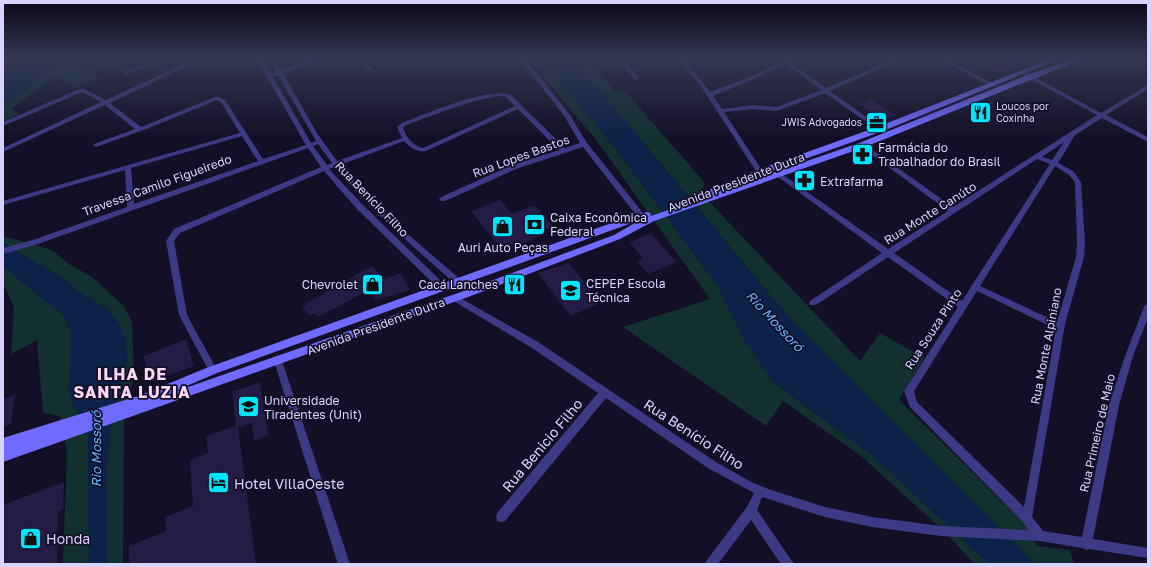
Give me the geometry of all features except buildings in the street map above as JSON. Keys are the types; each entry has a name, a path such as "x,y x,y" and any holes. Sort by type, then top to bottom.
{"main road":[{"name":"Avenida Presidente Dutra","path":"139,404 213,370 457,281 609,227 647,218 704,198 760,172 880,129 989,84"},
{"name":"Avenida Presidente Dutra","path":"704,198 727,193 862,145 1012,84"},
{"path":"936,106 946,112"},
{"name":"Avenida Presidente Dutra","path":"3,456 61,431 139,404 278,361 455,298 620,236 647,218"},
{"path":"359,317 363,330"},
{"name":"Avenida Presidente Dutra","path":"3,444 61,431"}],"street":[{"path":"3,150 143,84"},
{"name":"Rua Benício Filho","path":"275,84 309,145 325,168 351,199 442,287"},
{"name":"Rua Benício Filho","path":"287,84 319,142 336,164 362,194 457,281"},
{"path":"543,84 568,116 584,144 647,218"},
{"path":"701,84 721,111 760,172"},
{"path":"710,95 734,84"},
{"path":"818,84 880,129"},
{"path":"721,111 753,107 777,110 840,84"},
{"path":"1043,84 1100,116 1148,140"},
{"path":"1100,116 1148,86"},
{"path":"3,124 80,90 105,102 139,129"},
{"path":"519,106 424,150 417,149 405,139 400,130 400,127 404,124 451,107 496,95 506,94 519,106 564,151"},
{"path":"96,145 217,98 222,99 261,161"},
{"name":"Rua Monte Canúto","path":"813,303 889,252 1100,116"},
{"name":"Rua Souza Pinto","path":"1027,518 913,404 909,391 912,384 976,287 1073,133"},
{"path":"3,203 243,134"},
{"path":"213,370 183,315 170,241 172,236 186,227 325,168 405,139"},
{"name":"Travessa Camilo Figueiredo","path":"3,251 35,242 261,161 319,142"},
{"name":"Rua Lopes Bastos","path":"443,199 514,167 584,144"},
{"path":"862,145 953,212"},
{"name":"Rua Monte Alpiniano","path":"1027,518 1060,327 1069,291 1077,269 1081,243 1078,182 1075,176 1070,171 1037,157"},
{"path":"128,167 131,207"},
{"path":"777,174 889,252 963,306"},
{"path":"351,199 362,194"},
{"path":"400,246 412,240"},
{"path":"976,287 1060,327"},
{"name":"Rua Benício Filho","path":"455,298 535,345 712,465 760,490 825,512 872,522 941,531 1040,536 1086,545 1148,553"},
{"name":"Rua Primeiro de Maio","path":"1086,545 1114,405 1148,307"},
{"path":"278,361 344,564"},
{"name":"Rua Benicio Filho","path":"501,517 605,392"},
{"path":"711,564 752,511 760,490"},
{"path":"752,511 788,564"},
{"path":"1027,518 1032,527 1040,536"}],"green space":[{"path":"31,84 45,84 11,109 20,114 3,121 3,106"},
{"path":"71,84 85,84 78,88"},
{"path":"550,84 564,84 616,149 719,288 743,337 772,381 872,455 989,564 974,564 947,534 861,456 783,401 766,426 623,327 710,299 597,141"},
{"path":"595,84 609,84 615,92 624,90 705,183 701,193 860,361 880,333 924,358 899,400 1026,525 1037,546 1070,550 1074,564 1034,564 784,312"},
{"path":"3,236 52,250 69,264 92,277 124,306 132,322 134,375 124,421 123,564 107,564 107,460 111,424 127,359 126,342 118,323 108,309 74,289 66,279 34,262 3,242"},
{"path":"3,266 63,315 71,333 69,395 88,434 89,564 63,564 67,451 60,416 43,413 37,340 11,354 14,307 3,283"}],"water":[{"path":"3,84 31,84 3,106"},
{"name":"Rio Mossoró","path":"564,84 595,84 784,312 1034,564 989,564 872,455 772,381 743,337 719,288 616,149"},
{"name":"Rio Mossoró","path":"3,242 34,262 66,279 74,289 108,309 118,323 126,342 127,359 111,424 107,460 107,564 89,564 88,434 69,395 71,333 63,315 3,266"}],"place":[{"name":"Loucos por Coxinha","path":"980,112"},
{"name":"JWIS Advogados","path":"877,122"},
{"name":"Farmácia do Trabalhador do Brasil","path":"862,154"},
{"name":"Extrafarma","path":"805,181"},
{"name":"Caixa Econômica Federal","path":"535,224"},
{"name":"Auri Auto Peças","path":"503,226"},
{"name":"Chevrolet","path":"373,284"},
{"name":"Cacá Lanches","path":"514,284"},
{"name":"CEPEP Escola Técnica","path":"571,290"},
{"name":"Universidade Tiradentes (Unit)","path":"249,407"},
{"name":"Hotel VillaOeste","path":"218,483"},
{"name":"Honda","path":"30,538"}],"district":[{"name":"ILHA DE SANTA LUZIA","path":"132,383"}]}
